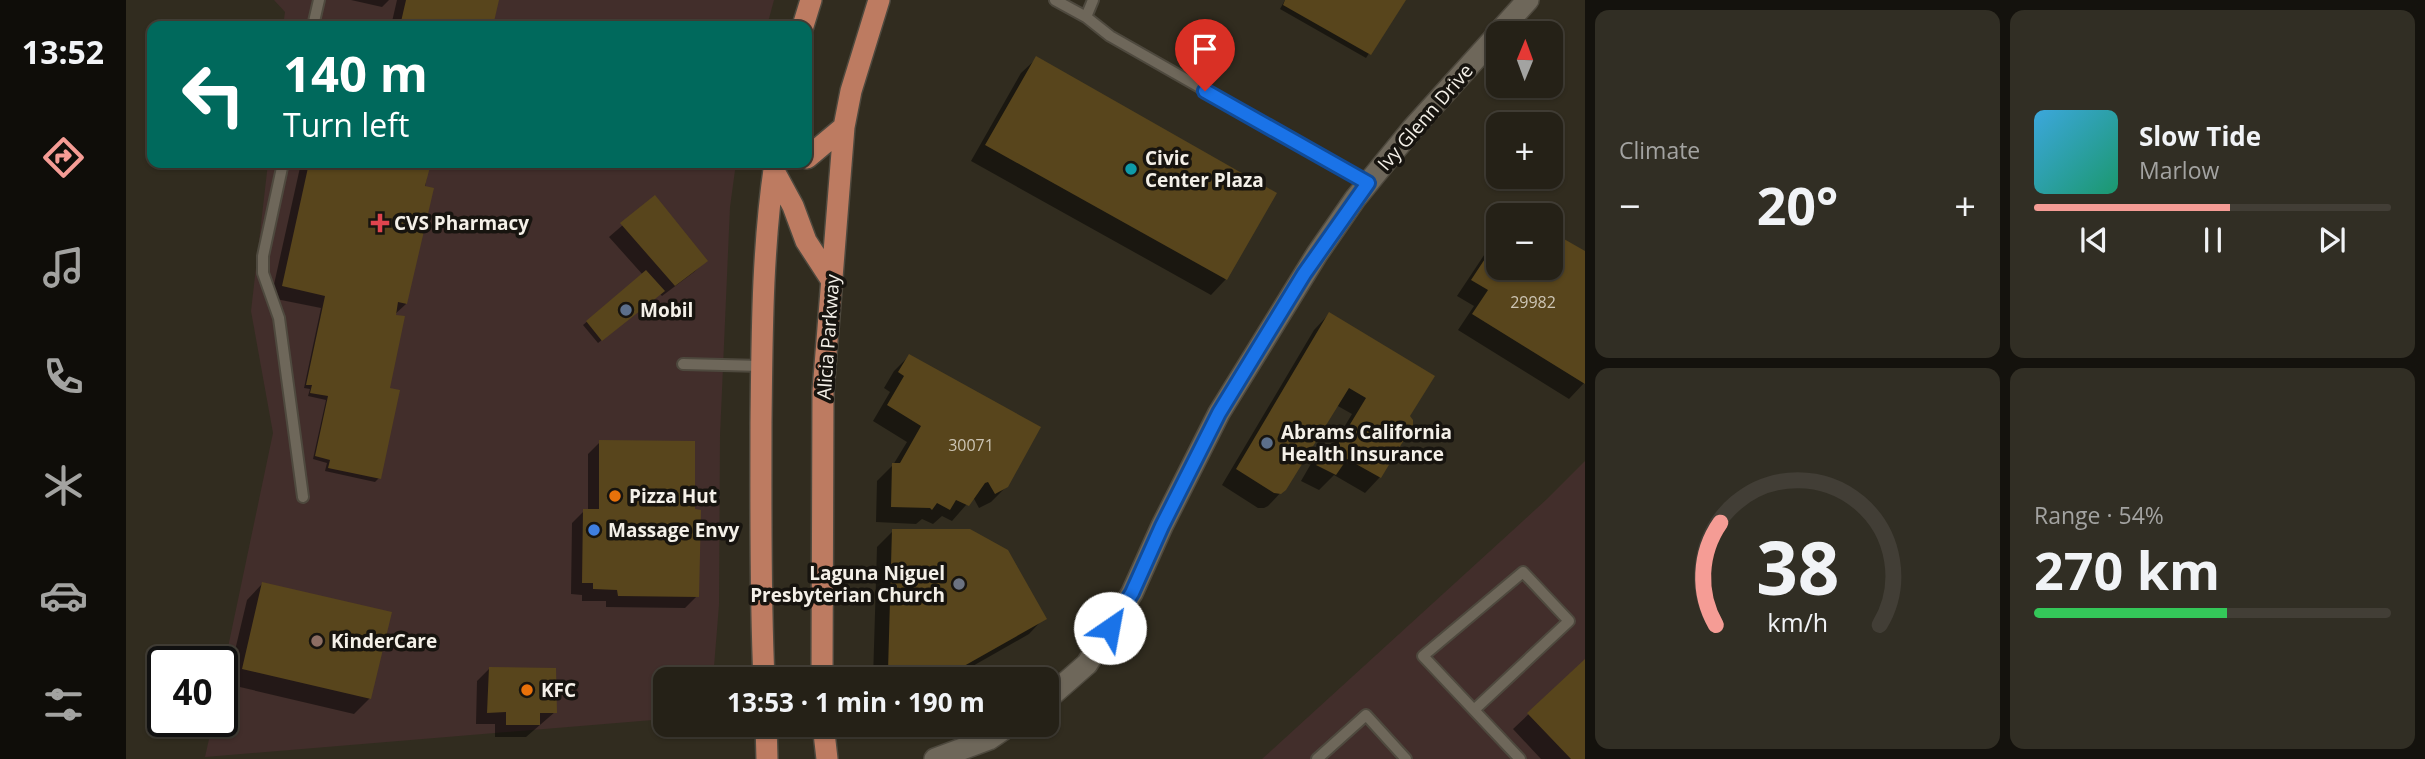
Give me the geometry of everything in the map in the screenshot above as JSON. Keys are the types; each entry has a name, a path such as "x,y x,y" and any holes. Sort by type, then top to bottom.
{"main road":[{"path":"805,21 811,0"},
{"name":"Alicia Parkway","path":"822,667 823,391 844,127 851,91 879,0"},
{"path":"812,154 844,127"},
{"path":"775,179 794,168"},
{"path":"775,179 806,242 832,281"},
{"path":"764,667 761,595 762,366 775,179"},
{"path":"766,737 767,759"},
{"path":"824,737 827,759"}],"street":[{"name":"Ivy Glenn Drive","path":"1509,21 1528,0"},
{"name":"Ivy Glenn Drive","path":"1059,689 1087,664 1132,593 1162,526 1219,413 1304,274 1368,183 1413,128 1486,47"},
{"path":"935,759 990,737"}],"lane":[{"path":"314,21 318,0"},
{"path":"1055,0 1086,17 1121,43 1368,183"},
{"path":"1086,17 1093,0"},
{"path":"282,168 263,256 263,273 279,318 303,497"},
{"path":"683,363 762,366"},
{"path":"1474,710 1569,621 1523,572 1423,656 1520,759"},
{"path":"1317,759 1366,715 1406,759"}],"shaded area":[{"path":"274,0 774,0 768,21 284,21 285,12"},
{"path":"267,168 735,168 730,207 720,436 719,605 714,667 653,667 653,720 205,757 209,737 238,737 238,646 228,646 273,433 251,311"},
{"path":"1585,461 1585,759 1262,759 1547,499"}],"building":[{"path":"406,0 499,0 494,21 401,21"},
{"path":"1285,0 1406,0 1371,55 1283,5"},
{"name":"Civic Center Plaza","path":"1036,56 1277,193 1227,280 985,145"},
{"path":"308,168 430,168 425,186 434,188 407,304 398,302 396,315 405,316 390,388 400,390 381,479 328,468 330,460 315,456 328,396 310,393 312,385 306,385 325,296 282,286"},
{"path":"655,195 708,261 675,286 620,223"},
{"path":"1563,238 1585,251 1585,384 1472,314 1488,290 1471,280 1486,257 1486,280 1563,280"},
{"path":"646,270 665,291 602,341 586,321"},
{"path":"1329,312 1435,376 1410,416 1413,425 1381,478 1347,459 1336,475 1316,465 1327,445 1335,449 1366,398 1349,388 1286,490 1281,494 1274,493 1236,469"},
{"path":"909,354 1041,427 1008,487 995,494 988,482 985,483 969,506 956,500 950,510 937,503 932,510 891,507 892,463 900,463 921,426 887,405 904,376 898,372"},
{"path":"599,440 695,441 695,509 701,510 699,597 618,596 617,590 593,589 593,583 582,583 583,509 599,509"},
{"name":"Laguna Niguel Presbyterian Church","path":"892,529 970,529 1008,550 1047,619 962,667 888,667"},
{"name":"KinderCare","path":"262,582 392,612 371,699 242,669"},
{"path":"1585,659 1585,759 1571,759 1527,713"},
{"path":"489,667 556,668 557,713 540,713 540,725 506,725 506,712 487,713"}],"place":[{"name":"Civic Center Plaza","path":"1131,169"},
{"name":"CVS Pharmacy","path":"380,223"},
{"name":"Mobil","path":"626,310"},
{"name":"Abrams California Health Insurance","path":"1267,443"},
{"name":"Pizza Hut","path":"615,496"},
{"name":"Massage Envy","path":"594,530"},
{"name":"Laguna Niguel Presbyterian Church","path":"959,584"},
{"name":"KinderCare","path":"317,641"},
{"name":"KFC","path":"527,690"}],"route":[{"path":"1110,628 1132,593 1162,526 1219,413 1304,274 1368,183 1205,91"}]}
